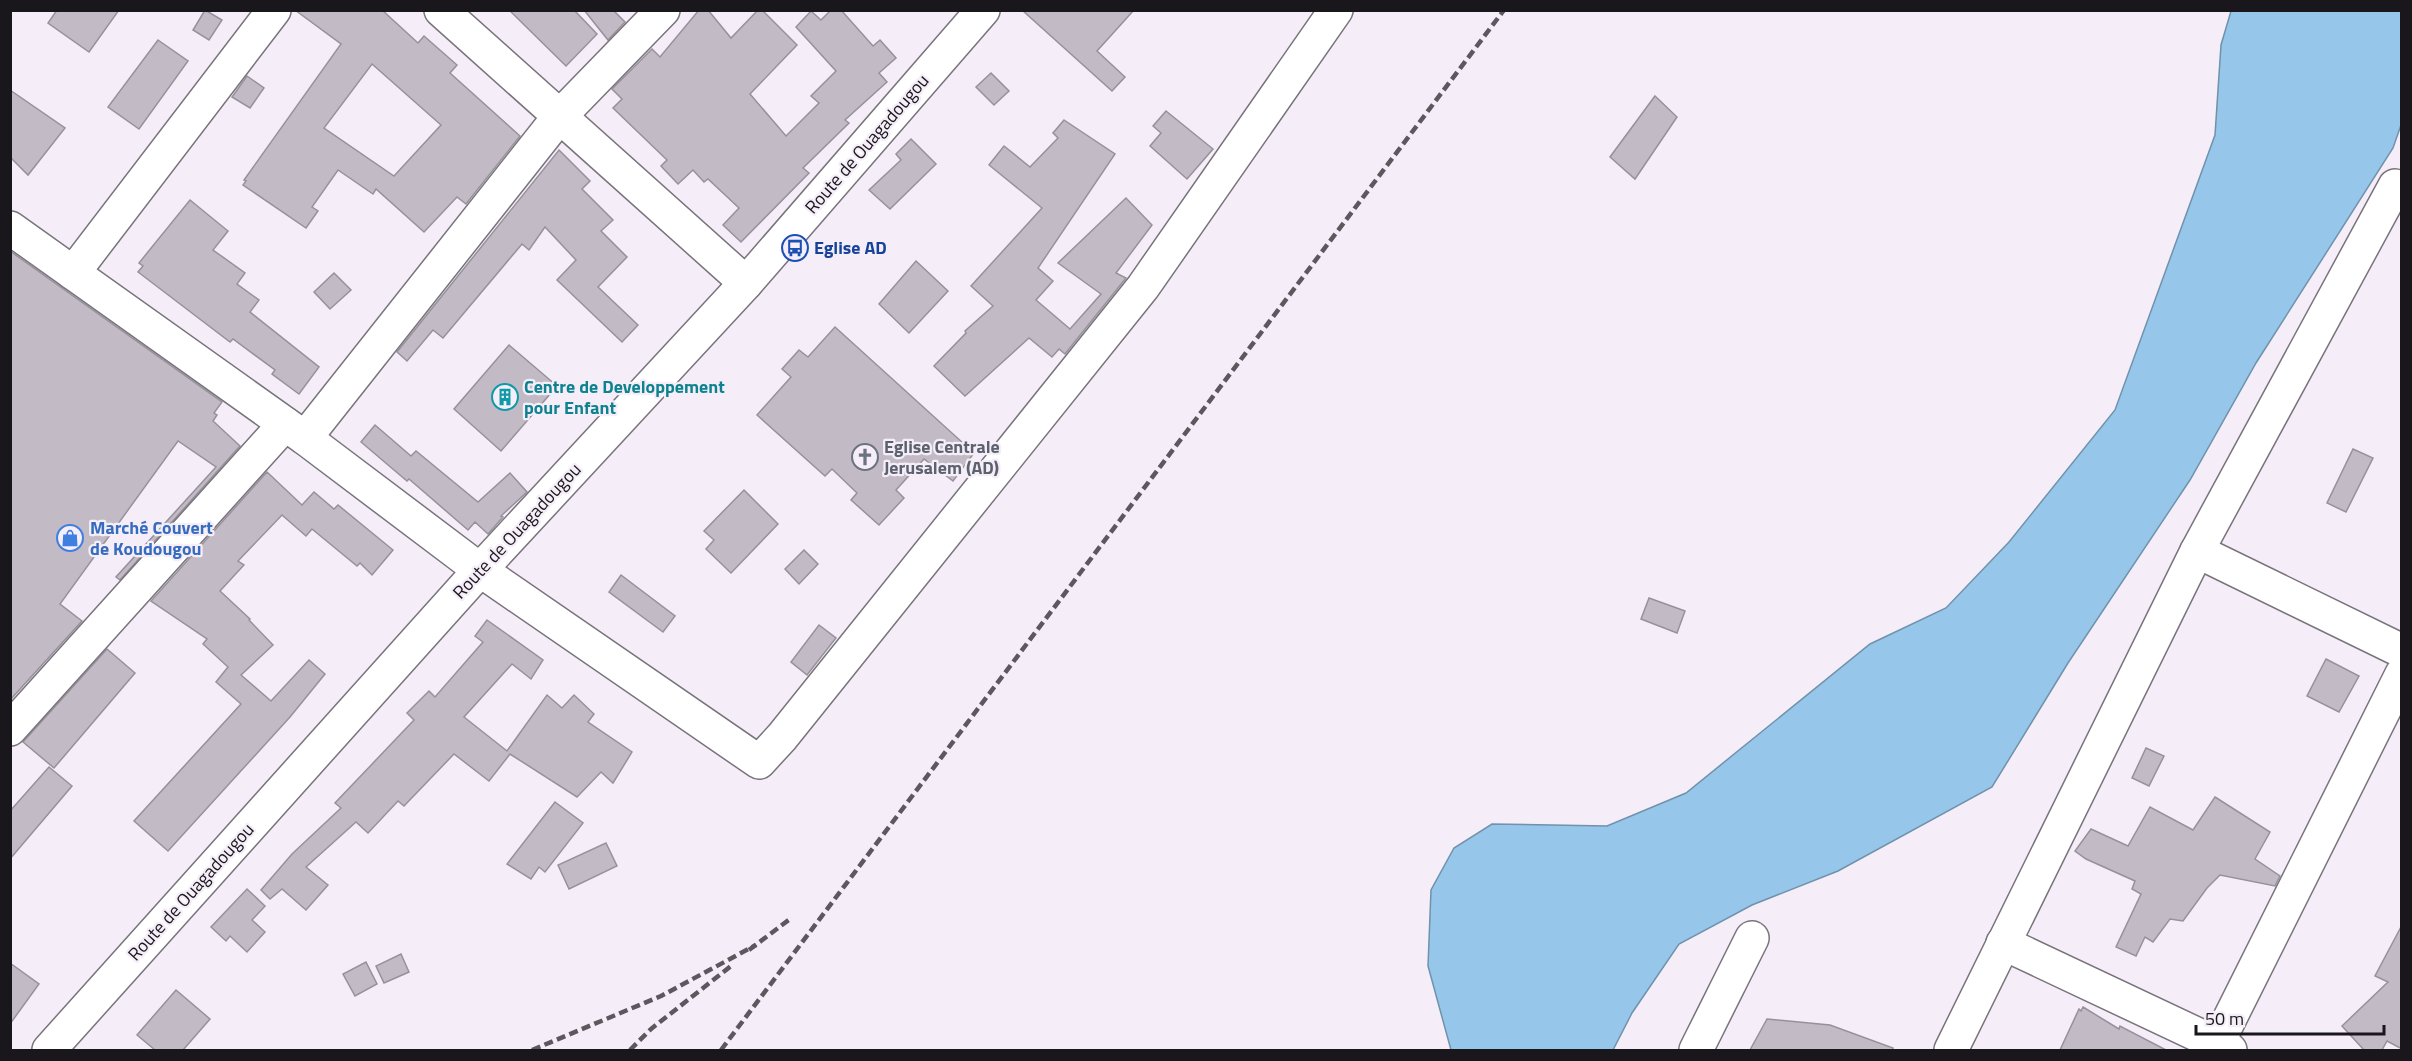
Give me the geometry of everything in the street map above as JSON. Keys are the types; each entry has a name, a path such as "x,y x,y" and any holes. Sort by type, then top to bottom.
{"street":[{"path":"73,273 274,10"},
{"path":"441,10 746,284"},
{"path":"10,729 295,431 559,117 663,10"},
{"name":"Route de Ouagadougou","path":"49,1050 480,570 746,284 983,10"},
{"path":"10,228 295,431 480,570 759,762 782,737 1143,286 1336,10"},
{"path":"1951,1050 2197,551 2395,186 2402,189"},
{"path":"2197,551 2402,651"},
{"path":"2003,943 2220,1048 2402,674"},
{"path":"1696,1050 1752,938"}],"water":[{"path":"2231,11 2401,11 2401,125 2393,148 2256,363 2190,480 2068,663 1992,787 1838,871 1752,905 1679,944 1632,1013 1613,1050 1451,1050 1428,966 1431,890 1454,848 1492,824 1607,826 1686,793 1870,644 1946,608 2009,542 2115,410 2215,135 2221,45"}],"building":[{"path":"57,10 119,10 89,52 48,23"},
{"path":"205,10 222,20 209,40 193,30"},
{"path":"295,10 382,10 418,43 424,36 457,65 450,73 520,136 466,204 457,197 424,232 376,189 373,194 338,170 312,207 318,211 306,228 243,185 246,181 244,180 341,44","holes":["372,64 441,125 394,176 324,128"]},
{"path":"509,10 574,10 597,34 566,66"},
{"path":"584,10 613,10 625,22 608,40"},
{"path":"699,10 708,10 731,38 758,10 762,10 797,45 750,94 786,136 819,103 811,96 836,71 796,27 811,11 821,20 831,10 841,10 873,46 880,40 896,58 879,73 887,82 845,120 849,123 803,168 809,173 741,242 723,225 739,208 708,179 704,182 693,170 678,184 661,166 667,160 613,108 622,99 612,89 652,49 660,57"},
{"path":"1022,10 1134,10 1097,51 1125,77 1112,91"},
{"path":"158,40 188,61 139,129 108,107"},
{"path":"991,73 1009,91 994,105 976,87"},
{"path":"247,76 264,88 250,108 232,97"},
{"path":"10,90 65,128 28,175 10,157"},
{"path":"1655,96 1677,117 1635,179 1610,157"},
{"path":"1166,111 1213,149 1187,179 1150,146 1161,133 1153,126"},
{"path":"1064,120 1115,154 1038,268 1053,281 1036,300 1070,329 1101,294 1058,263 1126,198 1152,225 1116,273 1126,278 1065,354 1059,349 1052,357 1029,338 965,396 934,366 966,333 965,331 993,306 971,286 1042,208 989,165 1004,146 1030,167 1058,138 1053,133"},
{"path":"911,139 936,164 890,209 869,190 901,160 896,154"},
{"path":"559,150 590,181 582,189 613,220 601,231 627,257 598,287 638,325 622,342 557,280 576,260 545,227 529,250 522,244 443,338 433,330 407,361 397,352"},
{"path":"190,200 228,231 213,250 245,273 237,284 259,300 250,312 319,367 299,394 272,374 275,370 233,339 230,342 138,272 143,266 139,263"},
{"name":"Marché Couvert de Koudougou","path":"10,251 222,402 214,413 217,415 213,421 240,446 120,580 116,577 216,467 178,441 60,604 82,621 10,700"},
{"path":"916,261 948,291 909,333 879,304"},
{"path":"334,273 351,290 330,309 314,292"},
{"name":"Eglise Centrale Jerusalem (AD)","path":"835,327 974,453 953,481 924,459 896,490 904,498 879,525 851,500 857,493 832,469 825,476 757,415 791,377 782,369 799,350 808,357"},
{"name":"Centre de Developpement pour Enfant","path":"509,345 557,386 501,451 454,409"},
{"path":"375,425 411,456 416,451 478,502 510,473 527,492 501,516 503,517 488,534 475,522 468,530 409,479 407,481 361,442"},
{"path":"2353,449 2373,458 2346,512 2327,503"},
{"path":"267,472 302,505 314,492 334,509 338,505 393,550 372,575 360,563 357,566 312,529 306,536 282,515 238,561 244,565 220,591 273,645 241,675 271,701 309,660 325,674 290,717 168,851 134,821 241,704 216,682 228,667 203,644 207,639 151,601"},
{"path":"744,490 778,524 731,573 706,549 714,540 704,531"},
{"path":"804,550 818,564 799,584 785,569"},
{"path":"621,575 675,616 663,632 609,592"},
{"path":"1649,598 1685,611 1677,633 1641,619"},
{"path":"487,620 543,660 531,679 512,664 464,717 507,751 547,695 562,708 574,695 594,714 588,722 632,752 613,783 601,772 577,797 510,754 489,781 454,754 404,806 398,801 368,833 356,822 306,867 328,885 306,910 282,889 270,899 261,890 292,854 341,808 335,803 414,720 407,713 429,691 435,697 483,642 475,636"},
{"path":"819,625 836,638 807,675 791,662"},
{"path":"107,649 135,673 54,768 23,742"},
{"path":"2326,659 2359,676 2339,712 2307,696"},
{"path":"2146,748 2164,756 2149,786 2132,778"},
{"path":"49,767 72,786 10,859 10,811"},
{"path":"2215,797 2270,832 2255,859 2280,876 2275,886 2220,875 2207,888 2183,921 2170,919 2153,942 2145,937 2136,956 2116,947 2141,894 2132,889 2135,881 2086,859 2075,851 2091,829 2128,846 2150,807 2193,830"},
{"path":"555,802 583,823 545,872 539,867 531,879 507,864"},
{"path":"606,843 617,866 569,889 558,865"},
{"path":"247,889 265,906 252,920 265,932 247,952 230,936 226,941 211,927"},
{"path":"2402,925 2402,1049 2387,1041 2382,1050 2364,1050 2342,1026 2388,982 2375,976"},
{"path":"401,954 409,972 384,983 376,966"},
{"path":"366,962 377,984 355,996 343,974"},
{"path":"10,963 39,984 10,1024"},
{"path":"176,990 210,1019 183,1050 155,1050 137,1035"},
{"path":"2083,1007 2119,1029 2120,1026 2166,1050 2060,1050 2079,1009 2081,1011"},
{"path":"1767,1019 1830,1025 1893,1048 1893,1050 1750,1050"}],"railway":[{"path":"721,1050 1504,10"},
{"path":"749,950 790,919"},
{"path":"532,1050 661,996 756,945"},
{"path":"630,1050 651,1029 731,966"}],"place":[{"name":"Eglise AD","path":"795,248"},
{"name":"Centre de Developpement pour Enfant","path":"505,397"},
{"name":"Eglise Centrale Jerusalem (AD)","path":"865,457"},
{"name":"Marché Couvert de Koudougou","path":"70,538"}]}
